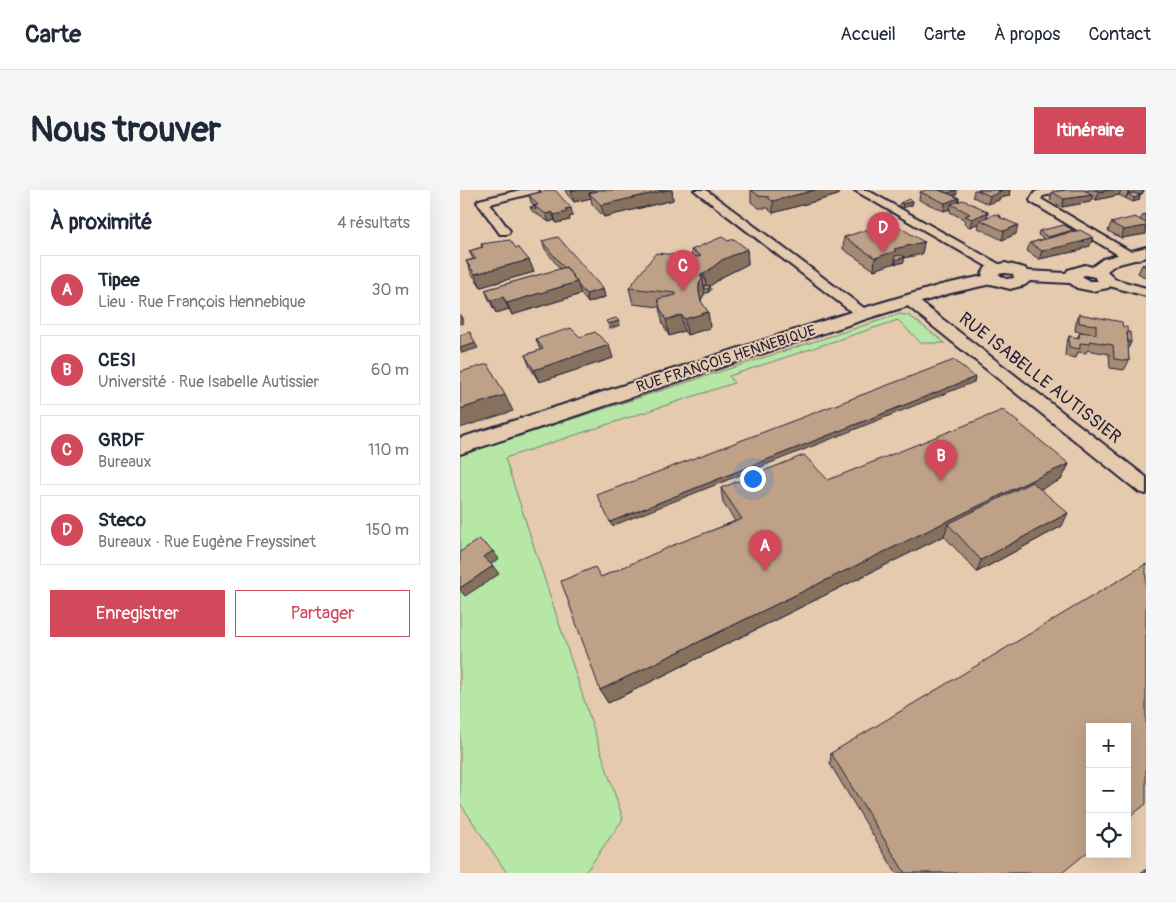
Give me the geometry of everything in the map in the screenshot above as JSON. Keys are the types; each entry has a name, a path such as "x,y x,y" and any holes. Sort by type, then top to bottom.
{"street":[{"path":"504,231 483,202 534,190"},
{"path":"699,190 863,314"},
{"path":"859,190 996,274 1002,283 1013,284 1022,281 1023,276 1073,278 1074,273 1077,271 1086,270 1146,292"},
{"path":"1057,190 1038,194 1035,200 1129,256"},
{"path":"1101,276 1109,262 1146,252"},
{"name":"RUE FRANÇOIS HENNEBIQUE","path":"460,446 863,314 996,274"},
{"name":"RUE ISABELLE AUTISSIER","path":"909,300 1146,487"}],"green space":[{"path":"900,314 910,316 945,343 921,343 898,320 729,376 734,383 505,458 623,819 585,873 507,873 460,803 460,455"}],"building":[{"path":"555,190 571,208 565,209 567,212 554,215 552,212 546,214 534,206 538,205 529,195"},
{"path":"597,190 667,190 601,205 589,193"},
{"path":"751,190 815,190 773,201 769,197 759,196"},
{"path":"939,190 959,198 945,203 920,192"},
{"path":"939,190 957,190 948,193"},
{"path":"977,190 1002,190 990,196"},
{"path":"1084,190 1093,195 1064,199 1052,192"},
{"path":"1134,193 1140,196 1134,198 1128,194"},
{"path":"909,199 913,201 900,203"},
{"path":"963,200 988,212 972,219 965,216 970,214 951,204"},
{"path":"995,214 1018,225 1004,231 980,220"},
{"path":"1135,217 1146,223 1146,226 1124,230 1111,223"},
{"path":"891,222 924,242 894,249 896,251 875,258 844,237"},
{"path":"1064,225 1073,230 1048,237 1039,231"},
{"path":"1080,230 1093,237 1083,240 1085,241 1042,251 1030,243"},
{"path":"558,237 603,289 586,294 566,267 564,268 542,241"},
{"path":"722,237 728,241 734,239 747,249 722,260 704,274 702,273 700,277 703,277 699,284 699,293 701,301 708,312 685,319 681,315 666,320 658,299 676,295 676,293 629,288 656,253 699,257 701,256 691,250"},
{"path":"510,240 529,260 475,274 466,261 476,259 469,251 483,247 481,244"},
{"path":"901,255 905,257 895,259 895,256"},
{"path":"566,267 577,282 507,303 503,297 491,300 485,290"},
{"path":"704,285 710,286 708,289 705,289"},
{"path":"1079,314 1122,322 1123,327 1127,327 1129,361 1114,359 1113,345 1090,341 1090,344 1080,343 1080,349 1069,347 1069,336 1079,338 1080,332 1096,334 1096,325 1079,323"},
{"path":"616,318 619,321 608,324 606,321"},
{"path":"571,328 580,337 595,332 609,345 534,370 525,355 543,349 536,339"},
{"path":"470,332 475,343 460,348 460,335"},
{"path":"1127,332 1130,332 1131,342 1128,342"},
{"path":"954,360 975,377 610,522 597,495"},
{"path":"488,364 505,395 460,409 460,372"},
{"path":"1003,410 1069,464 1034,479 600,690 561,581 595,567 601,577 676,544 742,519 721,488 804,455 828,480"},
{"path":"1032,482 1068,513 981,560 948,524"},
{"path":"479,539 493,551 483,557 493,566 460,588 460,552"},
{"path":"1146,564 1146,804 1131,816 1131,723 1086,723 1086,853 1062,873 905,873 831,753"}],"place":[{"name":"Steco","path":"883,253"},
{"name":"GRDF","path":"683,291"},
{"name":"CESI","path":"941,481"},
{"name":"Tipee","path":"765,571"}]}
